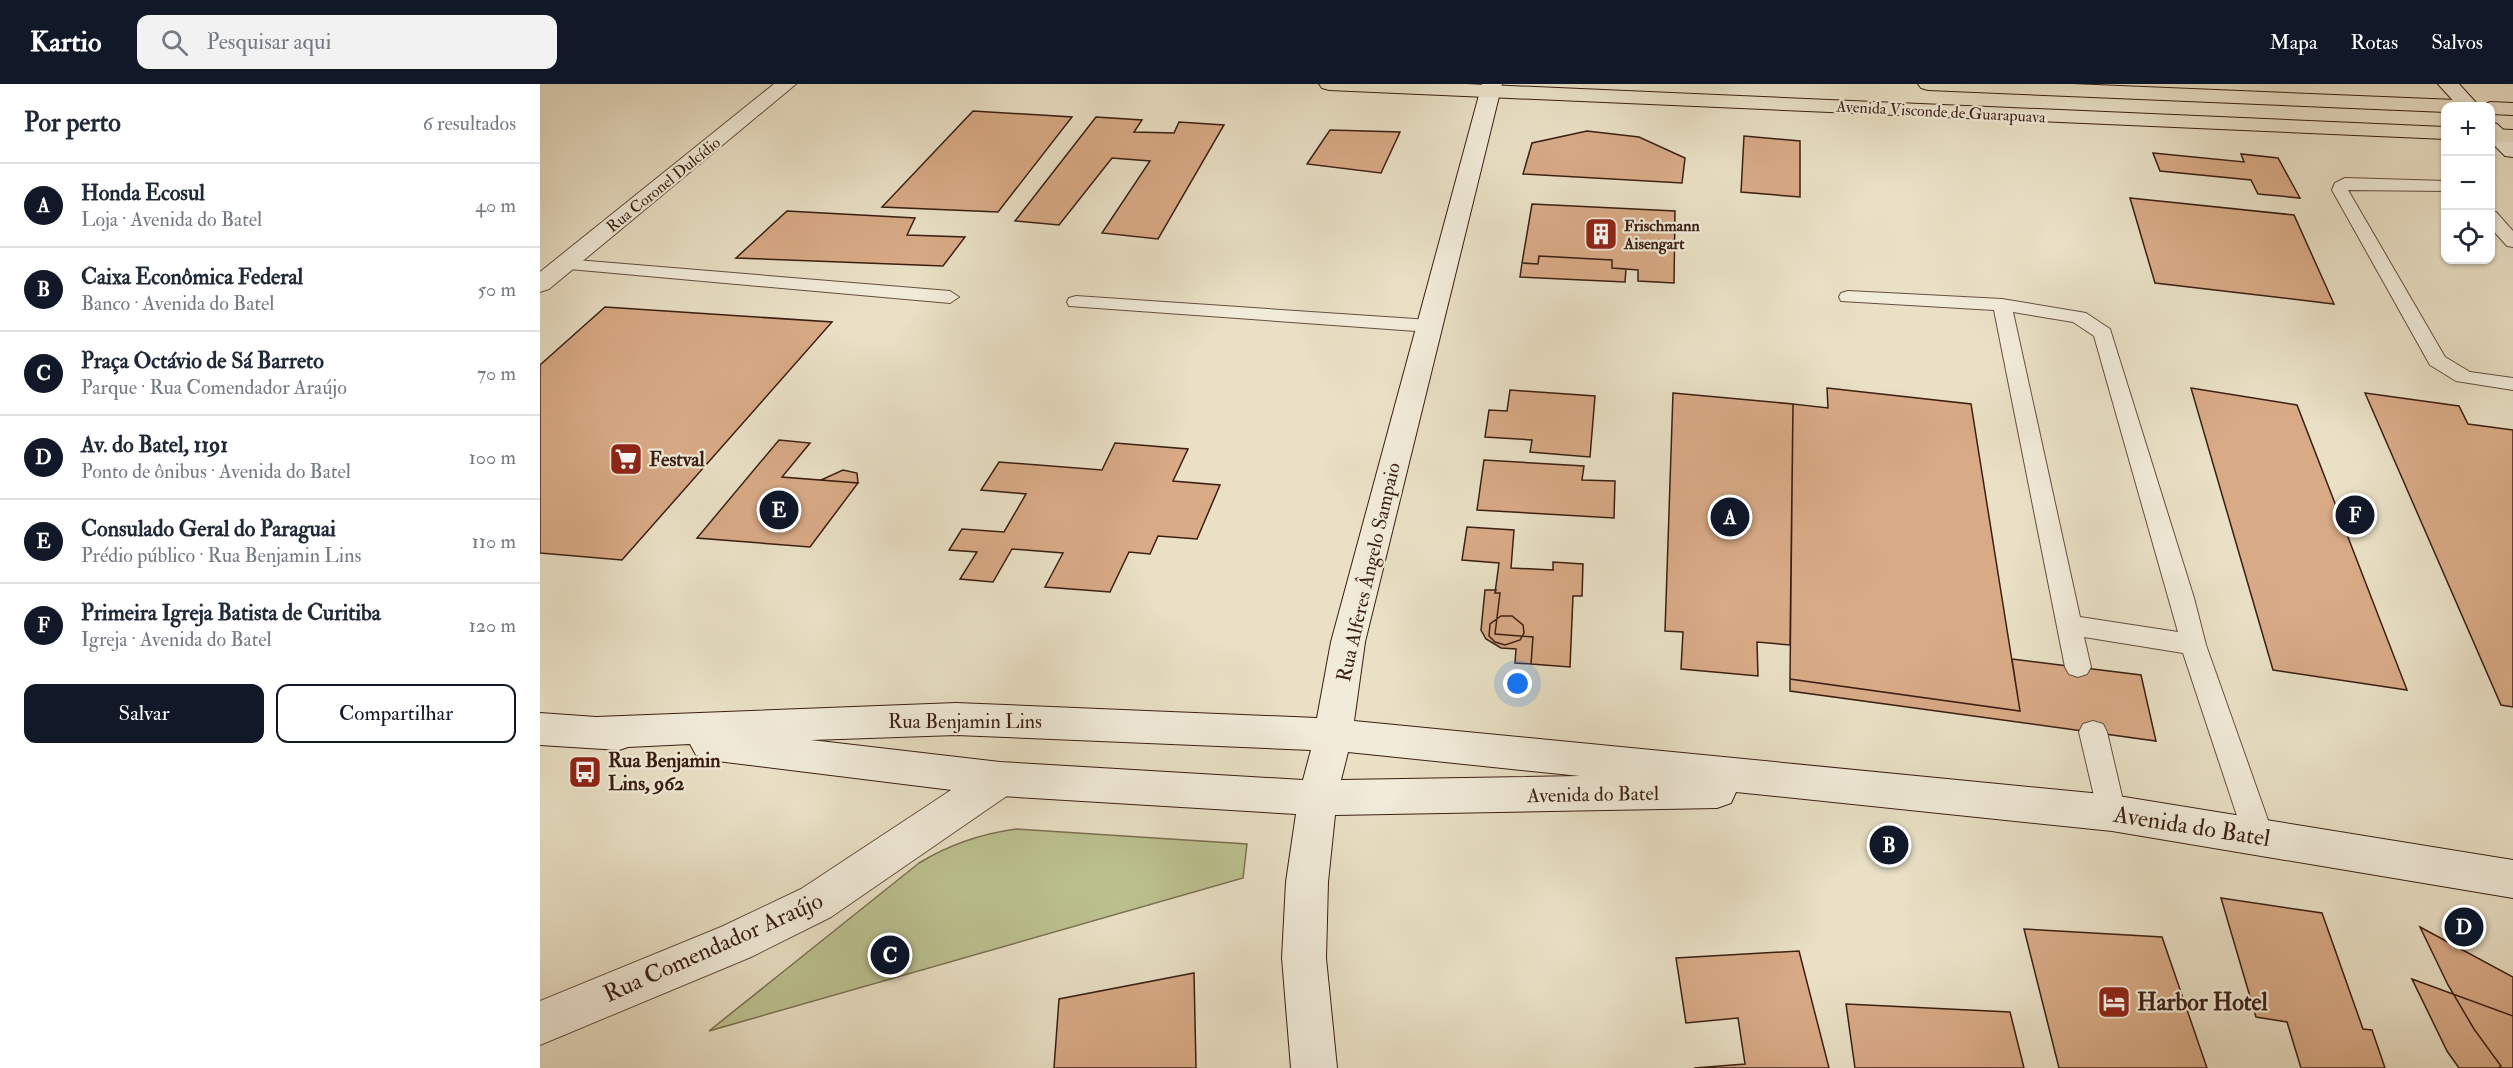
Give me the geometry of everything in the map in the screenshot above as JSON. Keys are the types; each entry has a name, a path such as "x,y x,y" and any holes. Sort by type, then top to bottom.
{"main road":[{"name":"Rua Coronel Dulcídio","path":"540,284 786,84"},
{"name":"Avenida Visconde de Guarapuava","path":"1329,84 1491,88 2441,133"},
{"name":"Avenida Visconde de Guarapuava","path":"1928,84 2441,105"},
{"path":"2448,84 2465,102"},
{"name":"Rua Alferes Ângelo Sampaio","path":"1314,1068 1304,958 1307,882 1318,798 1333,735 1348,642 1491,88"},
{"path":"2100,92 2204,123"},
{"path":"2495,108 2513,109"},
{"path":"2498,134 2513,152"},
{"name":"Rua Benjamin Lins","path":"598,732 956,719 1333,735"},
{"name":"Rua Benjamin Lins","path":"540,729 598,732 1000,779 1318,798"},
{"name":"Avenida do Batel","path":"1333,735 2112,813 2513,879"},
{"name":"Rua Comendador Araújo","path":"540,1023 736,942 816,903 1000,779"},
{"name":"Avenida do Batel","path":"1318,798 1868,789"}],"lane":[{"path":"2441,186 2345,183 2340,190 2437,361 2446,370 2459,376 2513,384"},
{"path":"2495,222 2513,242"},
{"path":"564,264 950,297"},
{"path":"1848,297 2002,305 2079,317 2103,333 2182,598 2193,645 2259,837"},
{"path":"1076,302 1430,326"},
{"path":"2002,305 2078,667"},
{"path":"2069,625 2193,645"},
{"path":"2093,732 2112,813"}],"green space":[{"path":"1016,829 1247,844 1243,878 709,1031 919,863 942,850 966,841"}],"building":[{"path":"973,111 1072,117 998,212 882,207"},
{"path":"1096,117 1142,120 1134,132 1174,133 1179,122 1224,125 1158,239 1102,233 1150,161 1112,158 1059,225 1015,221"},
{"path":"1330,130 1400,132 1381,173 1307,164"},
{"path":"1587,131 1639,137 1685,158 1682,183 1523,174 1532,143"},
{"path":"1744,136 1800,141 1800,197 1741,192"},
{"path":"2153,153 2244,162 2241,154 2278,158 2300,198 2258,194 2251,180 2160,171"},
{"path":"2130,198 2294,215 2334,304 2155,283"},
{"name":"Frischmann Aisengart","path":"1532,204 1675,211 1674,283 1638,281 1638,270 1612,268 1612,260 1539,256 1538,264 1522,263"},
{"path":"787,211 915,218 907,235 965,237 943,266 736,258"},
{"path":"1539,256 1612,260 1612,268 1626,269 1625,282 1520,277 1522,263 1538,264"},
{"name":"Festval","path":"605,307 832,322 622,560 540,553 540,365"},
{"path":"1827,388 1971,404 2020,711 1790,679 1793,404 1828,408"},
{"path":"2191,388 2297,405 2407,690 2273,670"},
{"path":"1510,390 1595,396 1590,457 1530,452 1532,440 1485,437 1489,410 1507,411"},
{"path":"1673,393 1793,404 1790,645 1757,642 1758,676 1681,669 1683,632 1665,631"},
{"path":"2365,393 2459,406 2468,424 2513,430 2513,707 2501,705"},
{"path":"779,440 810,443 782,477 858,483 810,547 697,538"},
{"path":"1115,443 1188,449 1173,481 1220,485 1197,539 1158,536 1150,554 1129,552 1110,592 1045,587 1063,553 1012,549 993,582 960,579 977,552 949,550 962,529 1004,532 1026,494 981,490 999,462 1102,470"},
{"path":"1484,460 1584,466 1582,480 1615,481 1614,518 1477,510"},
{"path":"843,470 857,473 858,483 821,480"},
{"path":"1467,527 1514,530 1511,568 1553,570 1553,562 1583,564 1582,596 1573,596 1570,667 1531,664 1533,637 1495,634 1500,593 1495,593 1499,563 1462,560"},
{"path":"1485,590 1496,590 1495,593 1500,593 1495,634 1533,637 1531,664 1515,663 1516,649 1501,648 1486,639 1481,630"},
{"path":"1501,616 1512,616 1523,625 1524,633 1520,640 1505,645 1495,642 1489,636 1490,624"},
{"path":"2012,659 2141,675 2156,741 1790,691 1790,679 2020,711"},
{"path":"2221,898 2322,913 2363,1029 2372,1030 2385,1068 2301,1068 2287,1022 2256,1017"},
{"path":"2420,927 2513,977 2513,1068 2498,1068 2501,1066 2474,1029 2448,985"},
{"name":"Harbor Hotel","path":"2024,929 2162,937 2207,1068 2059,1068"},
{"path":"1799,951 1829,1068 1694,1068 1745,1064 1738,1018 1686,1023 1676,958"},
{"path":"1194,973 1196,1068 1054,1068 1059,999"},
{"path":"2412,979 2513,1016 2513,1068 2459,1068 2447,1051"},
{"path":"1846,1004 2010,1012 2024,1068 1855,1068"}],"place":[{"name":"Frischmann Aisengart","path":"1601,234"},
{"name":"Festval","path":"626,459"},
{"name":"Consulado Geral do Paraguai","path":"779,510"},
{"name":"Primeira Igreja Batista de Curitiba","path":"2355,515"},
{"name":"Honda Ecosul","path":"1730,517"},
{"name":"Rua Benjamin Lins, 962","path":"585,772"},
{"name":"Caixa Econômica Federal","path":"1889,845"},
{"name":"Av. do Batel, 1191","path":"2464,927"},
{"name":"Praça Octávio de Sá Barreto","path":"890,955"},
{"name":"Harbor Hotel","path":"2114,1002"}]}
